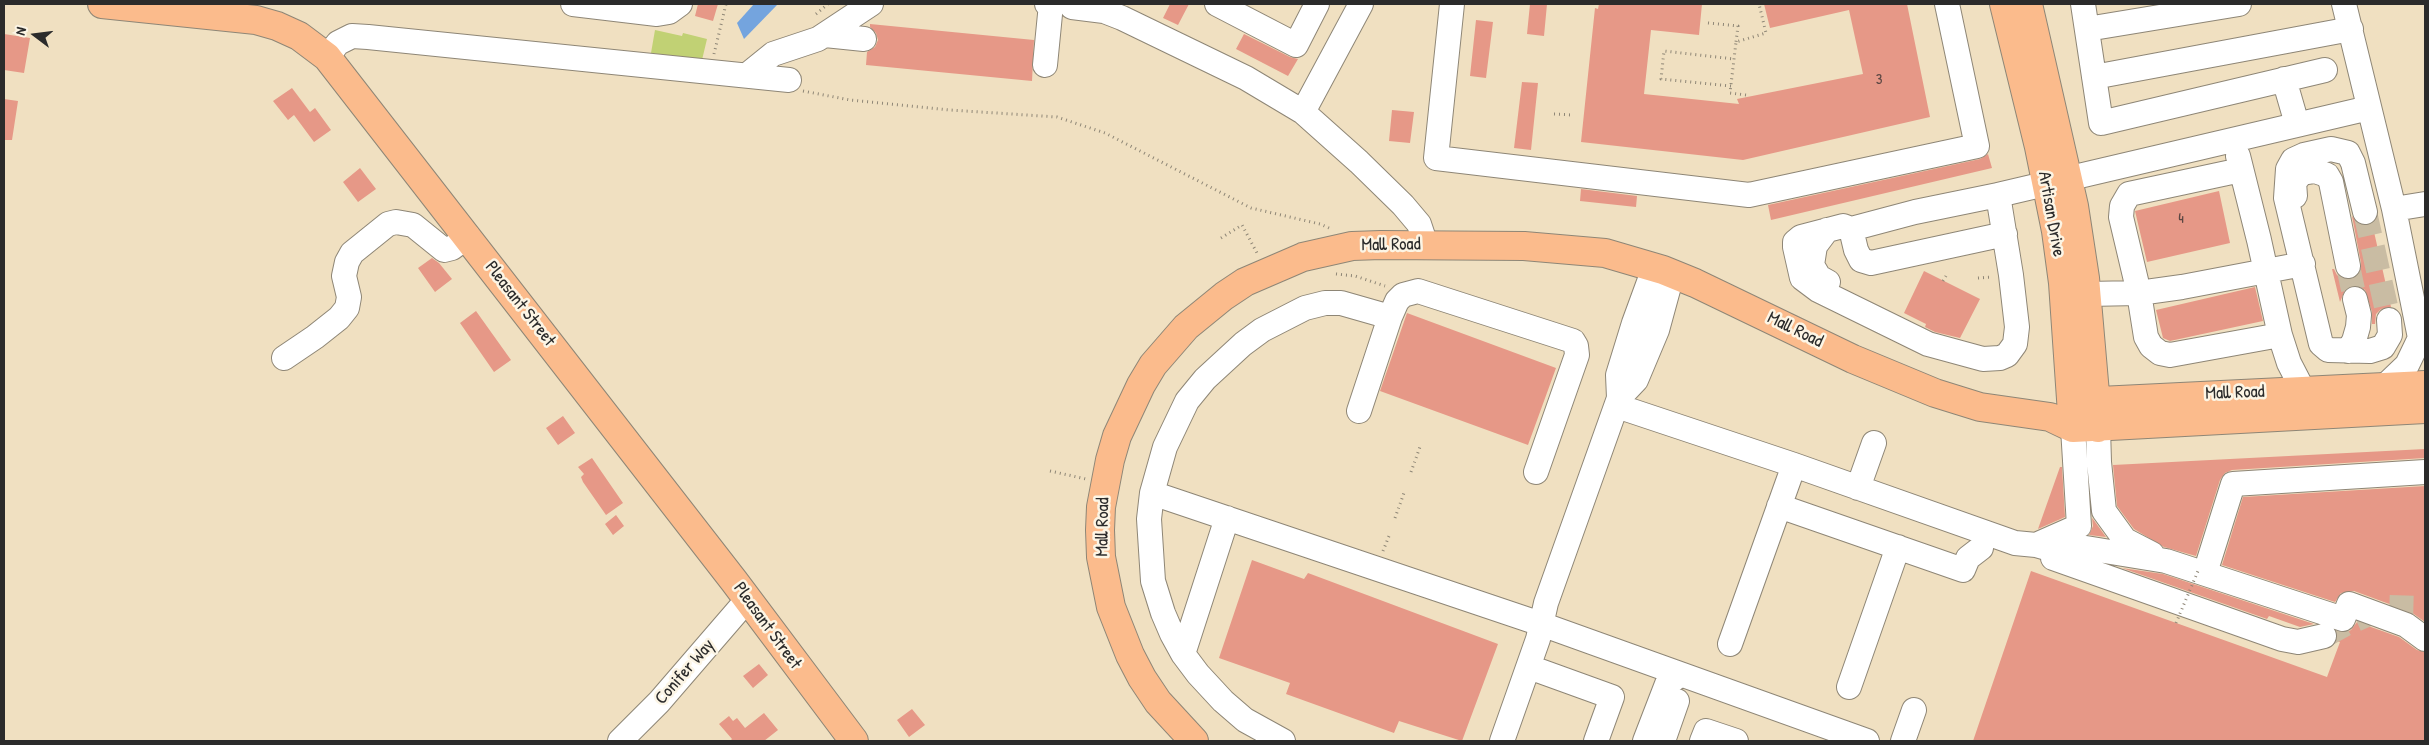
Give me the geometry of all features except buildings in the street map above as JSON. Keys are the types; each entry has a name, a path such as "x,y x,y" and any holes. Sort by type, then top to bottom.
{"main road":[{"name":"Pleasant Street","path":"102,4 256,20 278,26 299,36 327,57 734,580 747,600 854,741"},
{"name":"Artisan Drive","path":"2004,4 2057,181 2087,294 2078,416"},
{"name":"Artisan Drive","path":"2028,4 2057,181 2063,283 2078,416"},
{"name":"Mall Road","path":"1194,741 1158,702 1142,678 1119,630 1106,584 1101,557 1101,506 1110,460 1128,411 1141,385 1169,346 1207,308 1246,282 1285,264 1327,250 1352,246 1524,246 1583,250 1628,259 1663,270 1734,300 1895,378 1934,393 1980,407 2078,416 2425,409"},
{"name":"Mall Road","path":"2078,416 2261,392 2304,392 2425,385"}],"street":[{"path":"573,4 657,14 669,12 680,4"},
{"path":"747,75 773,54 818,39 871,4"},
{"path":"1045,65 1051,4 1047,4"},
{"path":"1217,4 1296,45 1317,4"},
{"path":"1303,112 1361,4"},
{"path":"1452,4 1436,158 1748,195 1977,146 1947,4"},
{"path":"2083,4 2101,123 2325,70"},
{"path":"2087,29 2239,4"},
{"path":"2344,4 2394,210 2423,342 2407,365 2384,387"},
{"path":"1072,7 1104,12 1122,18 1246,78 1303,112 1359,162 1403,205 1419,224 1426,245"},
{"path":"2094,77 2351,29"},
{"path":"825,35 864,39"},
{"path":"327,57 338,43 352,36 368,36 789,80"},
{"path":"2284,79 2297,124"},
{"path":"1826,281 1824,266 1828,244 1834,238 1844,236 1854,240 1916,212 1998,195 2370,108"},
{"path":"2233,139 2254,218 2280,334 2289,363 2304,392"},
{"path":"2365,212 2353,163 2348,153 2331,149 2304,155 2293,160 2288,169 2286,179 2286,198 2321,344 2328,350 2348,351 2370,351 2383,347 2390,335 2389,320"},
{"path":"2241,170 2129,194 2122,206 2121,218 2139,293 2146,337 2151,346 2160,353 2182,354 2280,334"},
{"path":"2290,210 2295,199 2294,182 2302,173 2315,171 2326,176 2331,182 2348,266"},
{"path":"1998,195 2005,234 2017,327 2015,344 2006,355 2000,358 1983,360 1928,344 1809,285 1802,278 1798,268 1795,242 1801,236 1843,226 1854,240 1861,260 1871,263 2005,234"},
{"path":"2394,210 2425,204"},
{"path":"2254,218 2290,210"},
{"path":"284,358 339,318 347,308 349,297 344,276 347,262 352,253 388,224 396,222 413,225 444,250 452,248 468,236"},
{"path":"1827,230 1815,246 1812,265 1814,271 1832,286 1933,335 1953,350"},
{"path":"2087,294 2139,293 2303,264"},
{"path":"1502,741 1529,667 1546,604 1618,402 1636,380 1657,330 1669,286 1663,270"},
{"path":"1358,411 1390,317 1403,294 1418,291 1573,341 1576,346 1577,355 1536,472"},
{"path":"2348,351 2354,341 2358,326 2359,315 2355,298"},
{"path":"1283,741 1245,720 1223,701 1183,654 1163,613 1153,581 1149,519 1152,493 1164,447 1187,401 1205,379 1243,344 1262,330 1305,308 1325,303 1341,302 1390,317"},
{"path":"1618,402 1936,516 2045,552 2282,639 2298,642 2324,636"},
{"path":"2078,416 2076,462 2082,537"},
{"path":"2078,416 2099,462 2104,511 2125,540"},
{"path":"1858,488 1874,443"},
{"path":"1730,644 1794,465"},
{"path":"2202,572 2233,484 2425,472"},
{"path":"1152,493 1541,624 1680,675 1810,731 1866,741"},
{"path":"1779,506 1963,570 1968,558 1981,548"},
{"path":"1183,654 1227,518"},
{"path":"2082,537 2202,572 2343,619 2349,604 2406,625 2425,639"},
{"path":"2045,552 2082,537 2125,540 2166,561"},
{"path":"1849,687 1898,547"},
{"name":"Conifer Way","path":"620,741 659,702 747,600"},
{"path":"1529,667 1612,697 1596,741"},
{"path":"1646,741 1667,684 1680,675"},
{"path":"1663,741 1681,689 1680,675"},
{"path":"1903,741 1914,710"},
{"path":"1702,741 1706,731 1736,741"}],"path":[{"path":"710,71 726,4"},
{"path":"1736,42 1766,33 1759,4"},
{"path":"1708,23 1738,26 1730,92 1746,95"},
{"path":"1731,86 1661,79 1664,51 1734,59"},
{"path":"789,80 791,88 826,97 950,110 1057,117 1105,133 1251,208 1320,224 1332,230"},
{"path":"1554,114 1572,116"},
{"path":"1221,238 1242,224 1258,256"},
{"path":"1943,281 1946,276"},
{"path":"1412,472 1421,444"},
{"path":"1050,471 1089,480"},
{"path":"1395,518 1405,490"},
{"path":"1381,557 1388,536"},
{"path":"2176,623 2202,572"}],"green space":[{"path":"655,30 682,36 683,33 707,39 702,60 651,53"}],"water":[{"path":"754,4 778,4 744,39 737,23"}],"tunnel":[{"path":"2365,212 2389,320"},
{"path":"2348,266 2355,299"},
{"path":"2324,636 2385,607 2425,608"}]}
